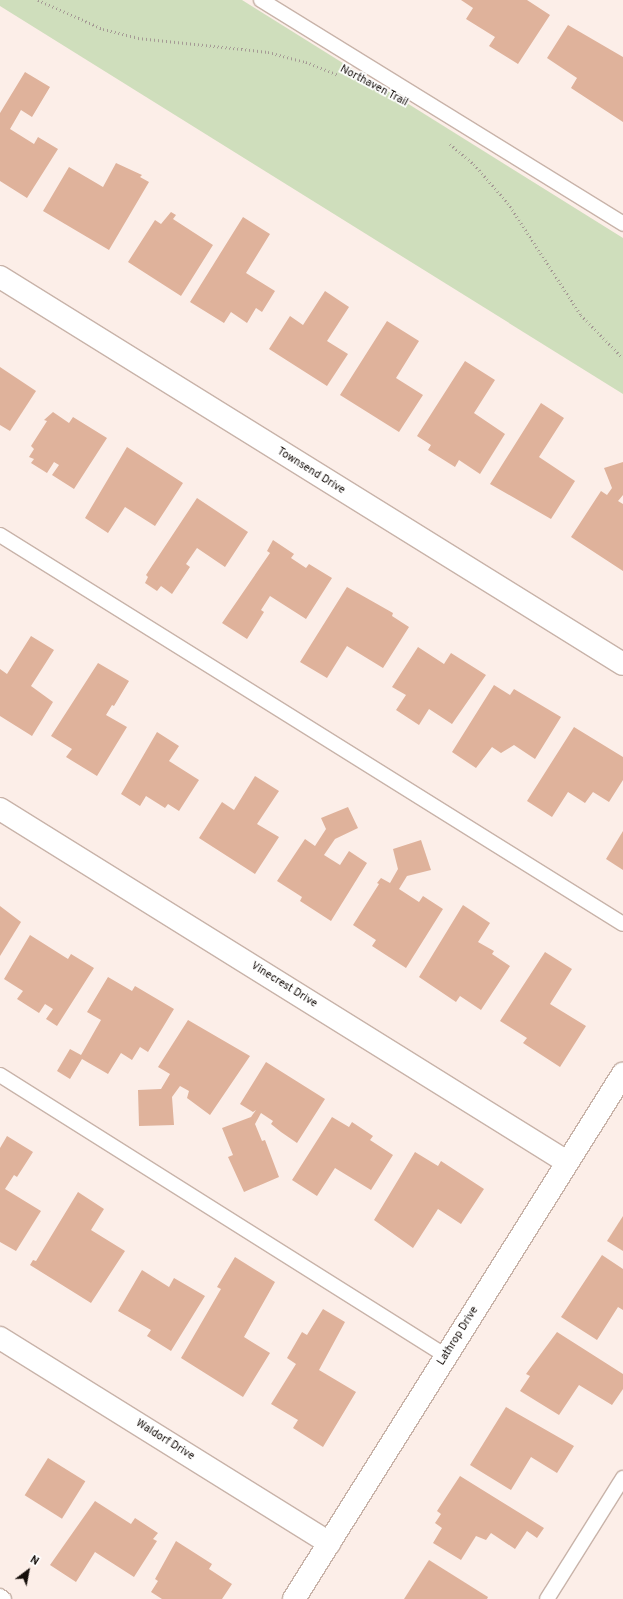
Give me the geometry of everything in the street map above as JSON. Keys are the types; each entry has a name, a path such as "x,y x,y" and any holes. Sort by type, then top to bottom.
{"street":[{"name":"Townsend Drive","path":"0,277 623,664"},
{"name":"Vinecrest Drive","path":"0,809 567,1162"},
{"name":"Lathrop Drive","path":"294,1599 623,1074"},
{"name":"Waldorf Drive","path":"0,1338 330,1543"}],"lane":[{"path":"261,0 623,224"},
{"path":"0,535 623,924"},
{"path":"0,1075 446,1356"},
{"path":"547,1599 623,1478"},
{"path":"0,1596 4,1599"}],"path":[{"name":"Northaven Trail","path":"38,0 67,15 103,29 138,38 268,52 306,62 346,79"},
{"path":"444,139 474,164 508,203 580,315 623,358"}],"green space":[{"path":"0,0 242,0 623,238 623,394 0,6"}],"building":[{"path":"461,0 527,0 550,15 518,64 489,46 495,37 466,19 473,8"},
{"path":"568,25 623,57 623,122 571,88 577,78 547,58"},
{"path":"25,72 50,87 32,117 21,110 10,129 34,144 38,137 58,149 27,198 0,181 0,113"},
{"path":"116,163 142,175 140,177 149,182 109,250 43,211 69,167 103,187"},
{"path":"171,212 176,215 173,219 213,245 181,296 128,262 155,220 161,224"},
{"path":"243,217 270,234 246,273 275,291 262,312 256,308 247,323 231,312 224,323 190,302"},
{"path":"325,291 349,307 327,341 348,354 327,386 269,349 290,316 303,325"},
{"path":"387,321 419,341 396,378 423,395 399,432 340,395"},
{"path":"465,361 495,380 474,413 505,434 480,474 459,460 455,467 428,450 431,445 417,436"},
{"path":"0,367 36,391 10,431 0,425"},
{"path":"541,403 564,418 539,457 575,481 551,519 490,484"},
{"path":"53,412 69,423 73,417 107,438 74,489 52,475 59,465 54,462 47,473 31,463 34,459 29,457 34,449 31,446 47,421 44,420"},
{"path":"127,447 183,483 155,526 125,507 108,533 85,518"},
{"path":"623,462 623,495 618,501 623,504 623,571 571,537 601,491 607,495 612,488 604,468"},
{"path":"197,498 248,532 225,567 197,548 186,564 190,567 172,594 161,586 157,591 145,583 148,577 146,575"},
{"path":"273,540 294,554 291,558 306,568 309,564 332,578 306,619 270,596 261,610 264,612 247,639 222,623 270,553 267,551"},
{"path":"347,587 393,613 392,616 409,627 383,668 347,646 327,678 300,662"},
{"path":"31,636 54,650 31,686 53,702 32,736 0,716 0,669 7,674"},
{"path":"418,647 444,664 451,653 486,675 452,724 429,709 419,725 396,710 406,695 392,687"},
{"path":"98,663 129,681 114,706 112,705 106,715 127,727 97,776 66,757 72,749 51,736"},
{"path":"494,685 510,695 514,689 561,717 535,759 514,745 501,753 492,747 476,768 452,752"},
{"path":"574,727 623,757 623,780 609,802 593,792 585,803 568,792 552,817 527,801"},
{"path":"157,732 179,746 169,761 199,780 179,811 168,804 165,808 146,796 140,806 121,794"},
{"path":"255,776 279,791 257,824 279,837 255,874 199,838 222,802 234,810"},
{"path":"348,807 358,828 335,839 324,855 340,865 349,851 367,863 331,921 300,901 302,897 277,881 305,839 315,846 326,829 321,818"},
{"path":"623,831 623,870 606,859"},
{"path":"421,840 431,870 407,876 399,889 419,902 423,896 443,909 406,968 372,946 376,940 353,925 379,884 377,883 381,878 390,883 398,869 393,849"},
{"path":"463,905 490,923 478,942 494,951 492,954 510,966 481,1010 460,996 456,1002 419,977"},
{"path":"0,906 21,922 0,956"},
{"path":"30,935 68,959 71,954 94,968 57,1026 46,1019 53,1009 45,1004 39,1013 17,999 23,991 4,979"},
{"path":"545,952 572,969 550,1004 586,1026 560,1067 523,1043 527,1038 500,1021"},
{"path":"108,977 132,991 135,986 174,1009 148,1052 140,1047 132,1060 121,1053 108,1074 82,1059 70,1079 57,1071 70,1049 81,1055 101,1020 87,1012"},
{"path":"188,1020 250,1056 210,1115 187,1098 189,1091 180,1086 172,1097 174,1125 139,1126 138,1090 161,1089 170,1074 158,1067"},
{"path":"266,1062 325,1099 297,1143 271,1124 273,1121 261,1113 255,1124 262,1141 265,1140 279,1177 244,1192 228,1157 233,1155 222,1128 251,1117 256,1110 253,1112 240,1104"},
{"path":"332,1117 349,1127 352,1122 373,1136 370,1140 393,1155 371,1190 335,1168 317,1196 292,1180"},
{"path":"7,1136 33,1152 17,1177 14,1175 5,1189 41,1211 16,1251 0,1242 0,1148"},
{"path":"415,1152 438,1166 441,1161 484,1189 461,1224 438,1209 413,1248 374,1220"},
{"path":"78,1192 104,1209 91,1230 125,1251 91,1303 30,1265 33,1260 36,1261"},
{"path":"623,1216 623,1251 607,1241"},
{"path":"602,1255 623,1269 623,1310 618,1307 597,1340 561,1317"},
{"path":"235,1257 275,1282 244,1337 270,1353 243,1397 181,1358 221,1289 217,1287"},
{"path":"142,1270 169,1287 174,1278 205,1296 171,1351 147,1336 151,1330 118,1311"},
{"path":"323,1309 345,1322 319,1370 356,1392 323,1447 293,1428 298,1420 271,1404 296,1364 287,1358 302,1332 307,1335"},
{"path":"557,1332 623,1374 623,1389 612,1405 579,1385 559,1415 520,1391 530,1376 526,1374"},
{"path":"506,1407 574,1446 557,1473 531,1457 511,1490 470,1465"},
{"path":"48,1458 85,1481 62,1519 25,1495"},
{"path":"460,1476 544,1528 537,1538 527,1531 515,1549 491,1533 486,1540 476,1536 461,1560 433,1543 442,1528 435,1523 441,1514 437,1511"},
{"path":"95,1501 131,1524 135,1518 158,1533 153,1539 157,1541 134,1577 95,1552 76,1582 50,1565"},
{"path":"176,1541 212,1564 209,1569 232,1584 222,1599 162,1599 151,1592 158,1581 155,1579"},
{"path":"429,1560 488,1597 487,1599 404,1599"}]}
